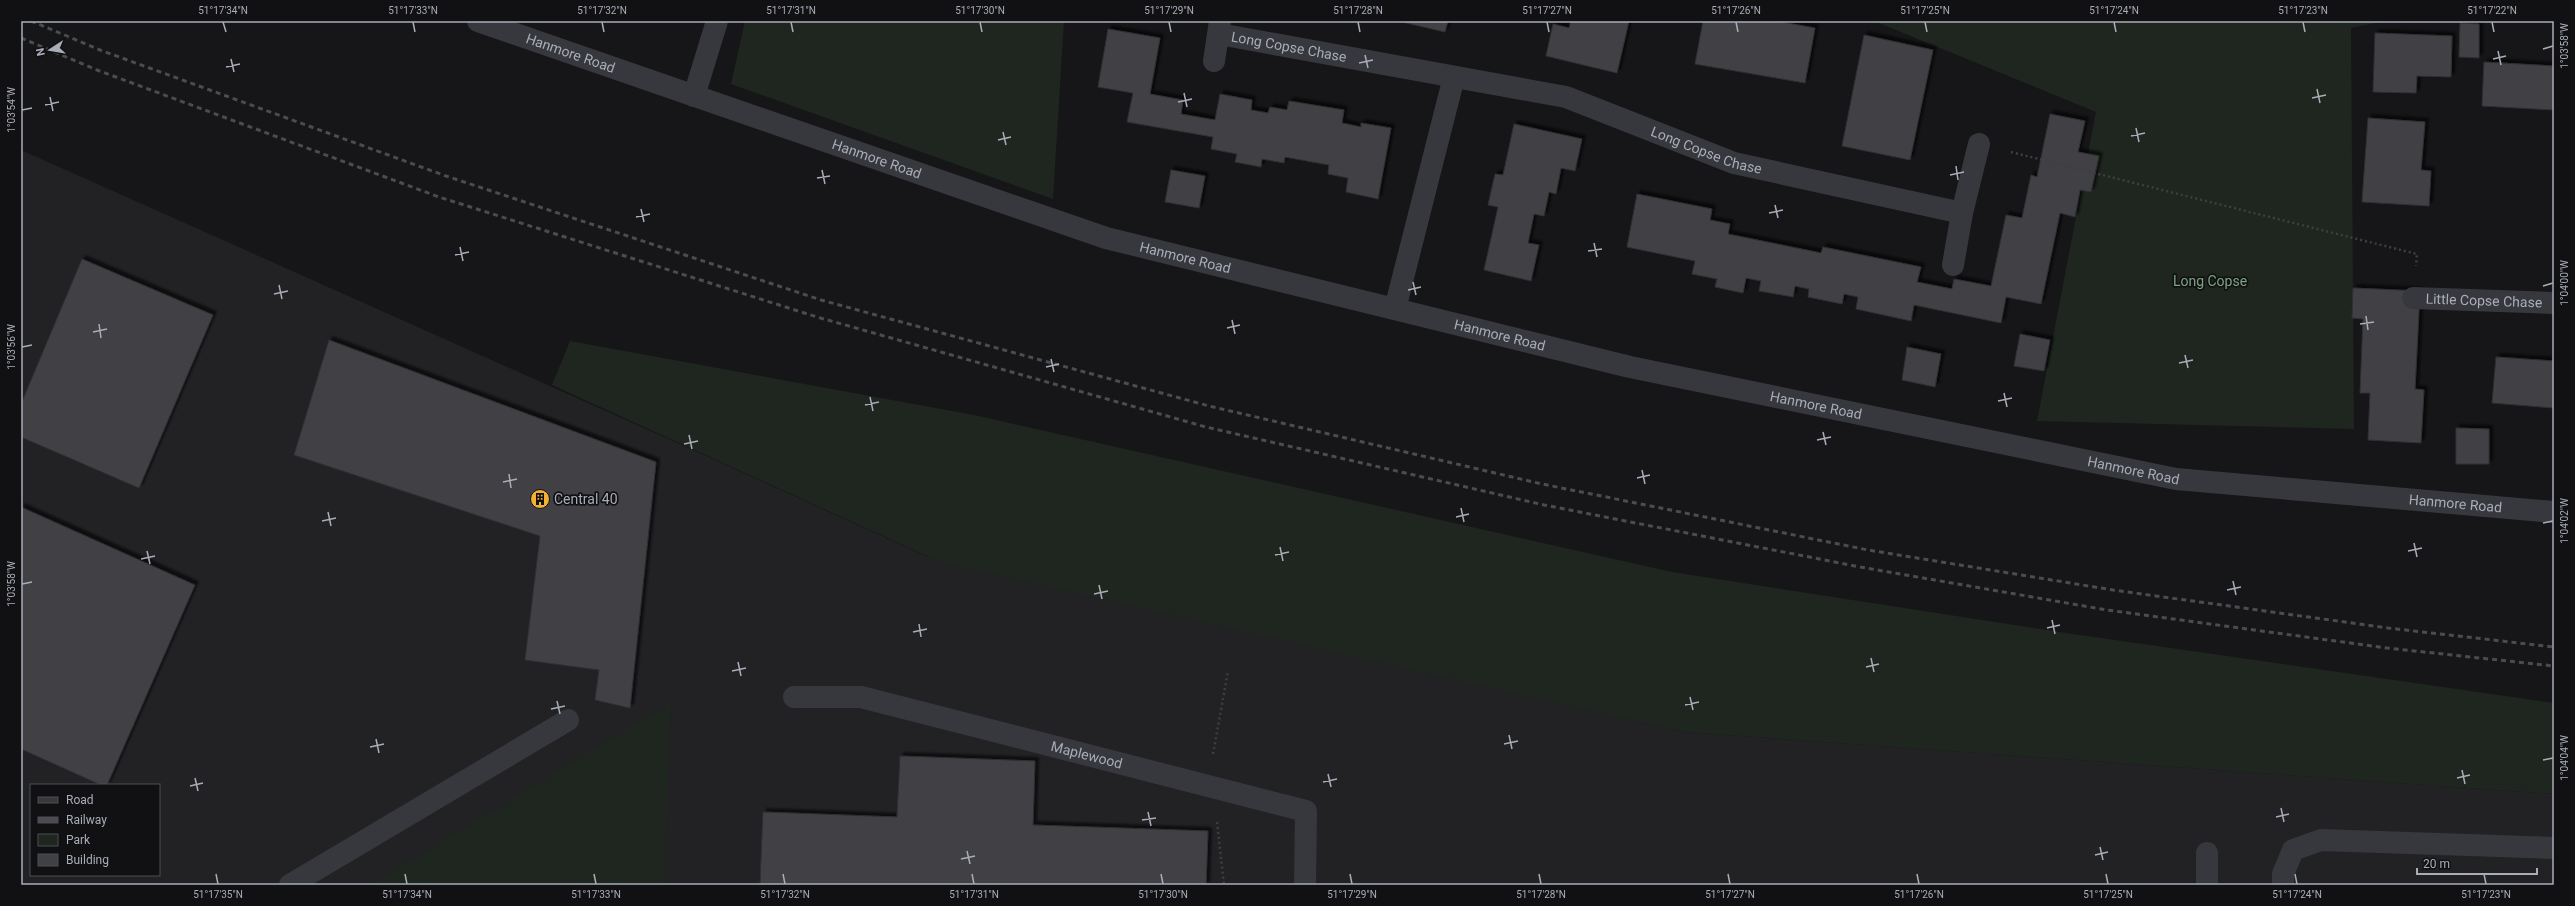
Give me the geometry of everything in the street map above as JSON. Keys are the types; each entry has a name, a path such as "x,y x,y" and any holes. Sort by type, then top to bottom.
{"street":[{"name":"Hanmore Road","path":"478,21 1106,238 1630,367 2176,479 2554,512"},
{"path":"694,96 717,21"},
{"name":"Long Copse Chase","path":"1214,60 1220,27 1454,77 1566,97 1734,163 1962,213"},
{"path":"1395,309 1454,77"},
{"path":"1953,265 1962,213 1979,144"},
{"name":"Little Copse Chase","path":"2413,298 2554,303"},
{"name":"Maplewood","path":"794,697 861,698 1306,811 1305,885"},
{"path":"290,885 568,720"},
{"path":"2283,885 2283,874 2293,850 2321,840 2554,848"},
{"path":"2207,852 2207,885"}],"path":[{"path":"1979,144 2417,254 2413,298"}],"shaded area":[{"path":"21,150 680,444 926,556 1684,732 2554,794 2554,885 21,885"}],"green space":[{"path":"745,21 1064,21 1053,199 731,84"},
{"name":"Long Copse","path":"1874,21 2385,21 2351,28 2354,429 2037,421 2096,112"},
{"path":"570,341 974,415 1672,572 2073,634 2554,703 2554,794 1684,732 940,562 552,385"},
{"path":"671,702 664,885 370,885"}],"building":[{"path":"1398,21 1448,21 1445,32"},
{"path":"1571,21 1629,21 1617,73 1546,56 1553,24 1569,28"},
{"path":"1703,21 1776,21 1815,28 1805,83 1695,64"},
{"path":"2460,23 2479,24 2479,58 2459,57"},
{"path":"1108,29 1160,38 1150,94 1183,100 1181,114 1215,120 1220,94 1252,100 1251,110 1268,113 1270,107 1287,110 1289,101 1344,110 1342,123 1361,127 1361,123 1391,128 1378,199 1346,192 1348,178 1328,174 1329,165 1285,157 1284,163 1262,159 1261,167 1235,162 1237,154 1211,149 1213,137 1127,122 1133,93 1098,87"},
{"path":"2375,33 2452,36 2451,77 2417,76 2416,93 2373,92"},
{"path":"1864,35 1933,50 1910,160 1842,146"},
{"path":"2484,62 2554,66 2554,110 2482,106"},
{"path":"2050,114 2085,121 2078,152 2099,156 2091,192 2080,190 2075,217 2060,213 2041,304 2006,297 2001,323 1914,305 1911,321 1856,309 1858,297 1844,294 1842,304 1808,297 1809,289 1795,286 1793,297 1759,291 1761,281 1746,278 1743,293 1715,287 1717,279 1692,274 1695,261 1627,247 1637,194 1712,209 1710,220 1730,224 1728,234 1821,253 1823,247 1921,267 1917,282 1952,289 1954,279 1991,286 2006,215 2022,218 2031,175 2037,177"},
{"path":"2368,118 2425,122 2421,170 2431,171 2429,206 2362,202"},
{"path":"1514,124 1582,139 1575,171 1561,168 1556,194 1549,192 1544,216 1534,214 1528,243 1539,245 1531,281 1484,270 1498,207 1488,205 1495,174 1503,175"},
{"path":"1171,170 1205,176 1199,208 1165,202"},
{"path":"82,259 213,315 139,488 21,437 21,404"},
{"path":"2353,288 2420,291 2415,389 2424,390 2421,443 2368,440 2370,393 2360,393 2363,319 2352,318"},
{"path":"2020,334 2050,340 2044,371 2014,366"},
{"name":"Central 40","path":"329,340 656,462 630,708 595,700 599,670 525,660 540,536 294,455"},
{"path":"1907,347 1941,354 1935,387 1902,380"},
{"path":"2496,357 2554,361 2554,408 2492,403"},
{"path":"2456,428 2489,429 2489,464 2456,464"},
{"path":"21,507 195,585 107,784 99,784 21,749"},
{"path":"900,756 1035,761 1033,825 1208,831 1206,885 760,885 763,812 897,817"}],"railway":[{"path":"31,21 100,50 446,176 821,300 1209,406 1542,484 1868,550 2113,590 2388,628 2554,647"},
{"path":"21,38 97,70 439,197 817,317 1206,427 1544,505 1860,567 2107,610 2387,648 2554,666"}],"place":[{"name":"Central 40","path":"540,499"}]}
